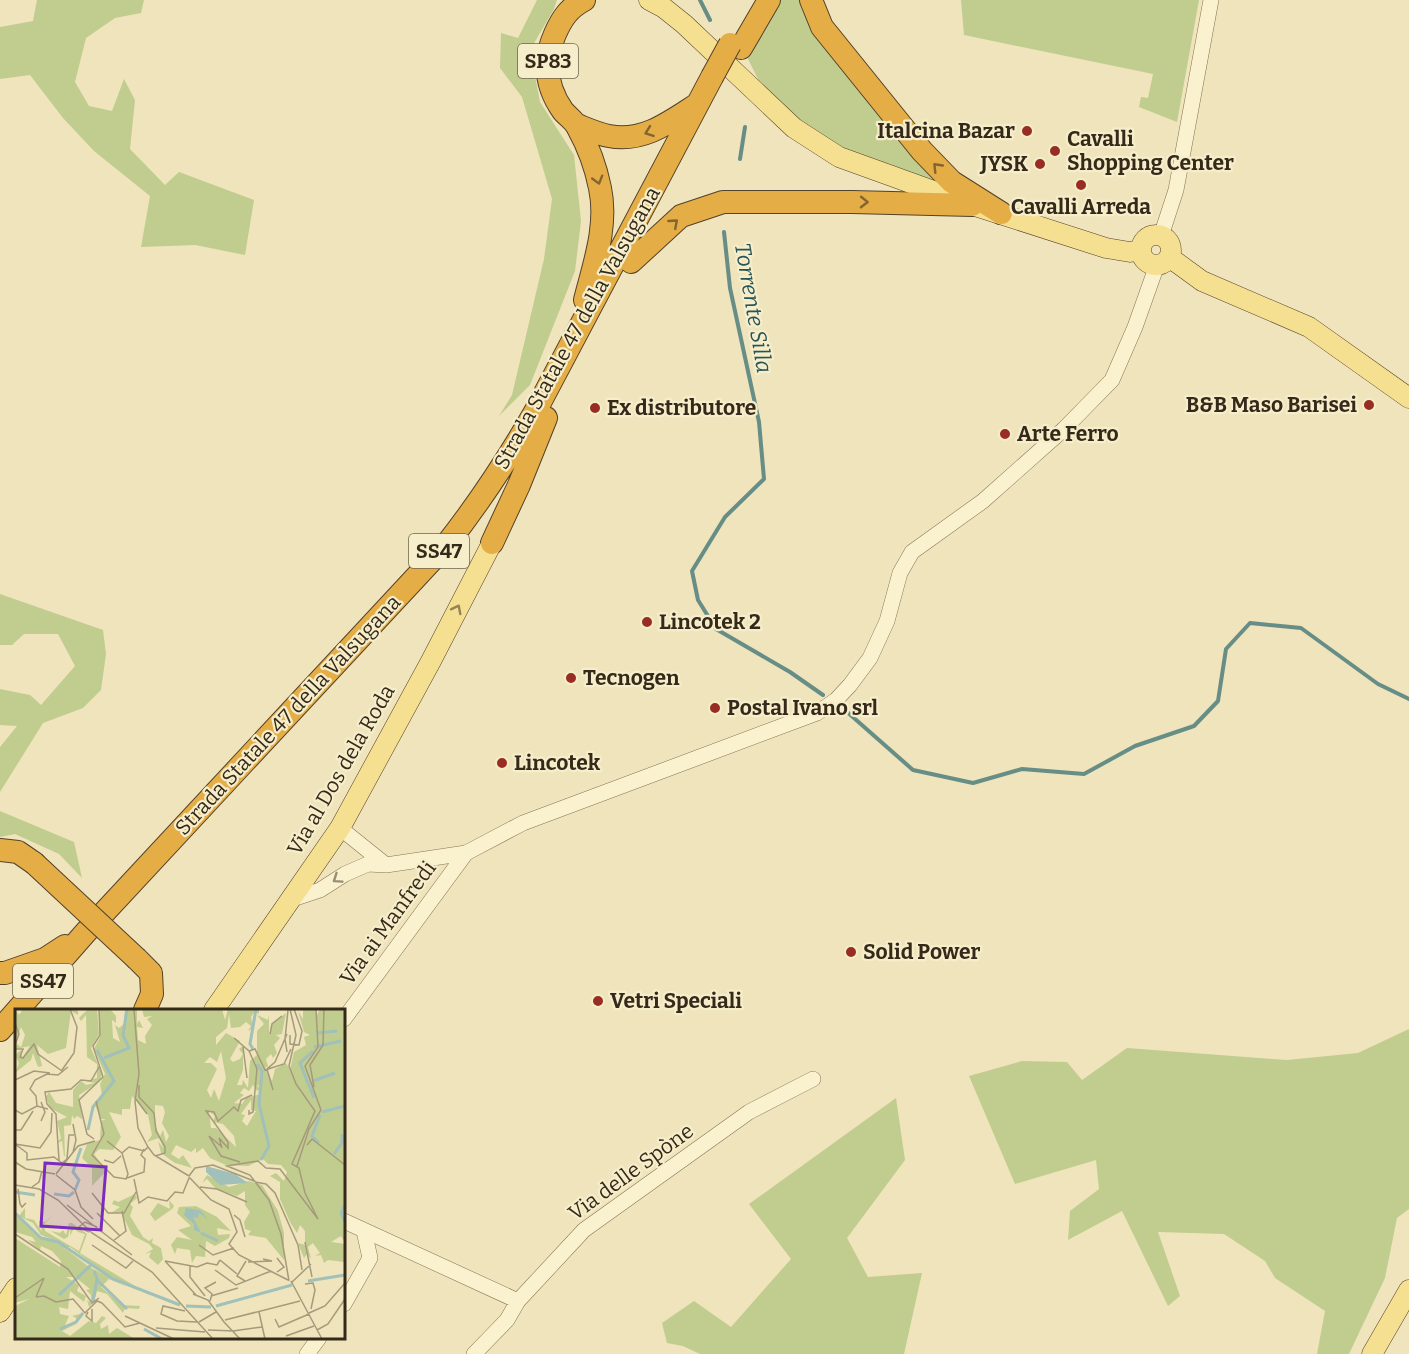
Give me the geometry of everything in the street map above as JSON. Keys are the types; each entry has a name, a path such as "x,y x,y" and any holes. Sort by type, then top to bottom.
{"highway":[{"name":"SP83","path":"577,125 565,114 553,94 547,69 550,45 560,22 571,7 584,0"},
{"name":"Strada Statale 47 della Valsugana","path":"736,46 753,0"},
{"name":"Strada Statale 47 della Valsugana","path":"29,1009 137,889 452,555 499,495 546,418 631,262 736,46 769,0"},
{"path":"811,0 822,27 922,151 952,182 1001,213"},
{"name":"Strada Statale 47 della Valsugana","path":"18,1009 86,932 446,544 469,515 514,449 575,340 699,102 718,79"},
{"path":"577,125 610,136 642,135 664,126 699,102"},
{"path":"575,340 603,226 600,189 592,159 577,125"},
{"path":"631,262 681,216 723,202 972,205"},
{"path":"492,543 546,418"},
{"path":"0,850 18,852 34,863 151,973 152,994 146,1009"},
{"path":"0,973 45,959 86,932"},
{"name":"Strada Statale 47 della Valsugana","path":"0,1030 15,1013"},
{"name":"SS47","path":"0,1041 15,1024"}],"main road":[{"path":"649,0 664,8 684,24 794,128 838,157 972,205 1106,248 1130,252 1141,250"},
{"path":"1163,261 1170,244 1161,236 1148,237 1141,250 1147,262 1163,261 1309,327 1409,398"},
{"name":"Via al Dos dela Roda","path":"215,1009 340,828 492,543"},
{"path":"0,1312 15,1290"},
{"path":"1372,1354 1409,1290"}],"street":[{"path":"1161,236 1176,190 1211,0"},
{"name":"Via ai Manfredi","path":"290,900 320,891 345,874 368,864 386,865 466,853 523,823 822,711 850,685 870,658 886,621 900,573 912,552 983,501 1064,429 1112,380 1163,261"},
{"name":"Via ai Manfredi","path":"340,828 386,865"},
{"name":"Via ai Manfredi","path":"345,1018 466,853"},
{"name":"Via delle Spòne","path":"474,1354 507,1320 518,1301 584,1230 749,1112 813,1079"},
{"path":"345,1222 518,1301"},
{"path":"345,1302 370,1258 364,1231"},
{"path":"307,1354 318,1339"}],"green space":[{"path":"37,0 144,0 141,13 115,18 86,38 75,82 89,106 112,111 124,79 135,100 130,149 165,185 179,172 254,200 245,255 195,245 141,247 150,196 94,151 63,118 30,75 0,79 0,27 33,21"},
{"path":"537,0 557,0 530,50 540,102 574,155 581,221 575,271 530,385 499,416 512,395 544,259 552,199 522,97 500,68 501,33 518,38"},
{"path":"776,0 806,0 948,188 839,149 803,124 762,87 747,57"},
{"path":"961,0 1199,0 1177,122 1139,107 1141,97 1148,98 1153,74 964,35"},
{"path":"0,594 103,630 106,654 101,690 83,708 43,723 0,792 0,747 17,726 0,725 0,689 30,695 41,705 75,666 58,634 24,634 12,645 0,645"},
{"path":"0,811 74,842 82,878 59,854 15,834 0,837"},
{"path":"1409,1029 1409,1209 1397,1218 1385,1278 1349,1354 1317,1354 1325,1311 1275,1278 1265,1261 1224,1234 1158,1232 1180,1296 1168,1306 1122,1211 1068,1240 1070,1211 1099,1189 1096,1160 1015,1184 969,1076 1022,1061 1067,1062 1082,1080 1127,1048 1287,1060 1358,1053"},
{"path":"896,1098 905,1160 847,1238 868,1277 922,1273 904,1354 700,1354 683,1346 667,1343 662,1323 694,1301 731,1327 791,1259 749,1204"}],"waterway":[{"name":"Torrente Silla","path":"700,0 710,20"},
{"name":"Torrente Silla","path":"740,159 745,127"},
{"name":"Torrente Silla","path":"724,232 730,288 759,422 764,479 725,517 692,571 698,600 716,629 790,672 823,695"},
{"name":"Torrente Silla","path":"846,711 913,770 973,783 1022,769 1084,774 1135,746 1194,726 1218,701 1226,649 1250,623 1301,628 1378,684 1409,699"}],"place":[{"name":"Italcina Bazar","path":"1027,131"},
{"name":"Cavalli Shopping Center","path":"1055,151"},
{"name":"JYSK","path":"1040,164"},
{"name":"Cavalli Arreda","path":"1081,185"},
{"name":"B&B Maso Barisei","path":"1369,405"},
{"name":"Ex distributore","path":"595,408"},
{"name":"Arte Ferro","path":"1005,434"},
{"name":"Lincotek 2","path":"647,622"},
{"name":"Tecnogen","path":"571,678"},
{"name":"Postal Ivano srl","path":"715,708"},
{"name":"Lincotek","path":"502,763"},
{"name":"Solid Power","path":"851,952"},
{"name":"Vetri Speciali","path":"598,1001"}]}
